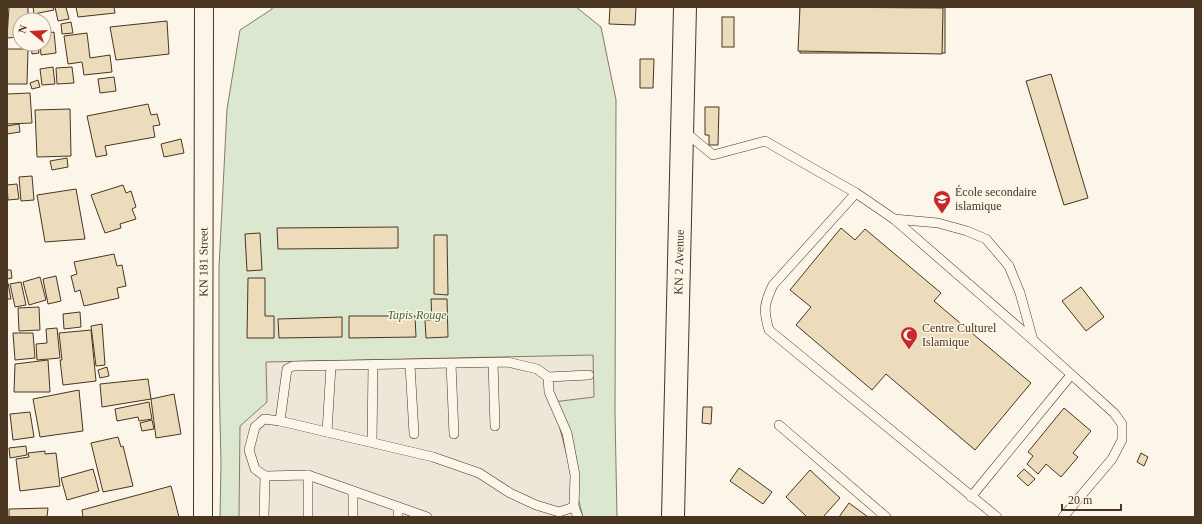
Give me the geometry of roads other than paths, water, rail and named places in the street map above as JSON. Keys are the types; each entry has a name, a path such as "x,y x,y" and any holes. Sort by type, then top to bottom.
{"main road":[{"name":"KN 2 Avenue","path":"672,517 684,7"}],"street":[{"name":"KN 181 Street","path":"203,517 204,7"}],"lane":[{"path":"681,129 713,155 766,141 856,193 894,219 1114,413 1122,424 1122,440 1112,459 1063,517"},
{"path":"856,193 773,285 765,301 765,316 769,330 997,517"},
{"path":"894,219 938,223 986,238 1009,266 1020,293 1033,340"},
{"path":"280,421 288,369 293,366 507,362 538,369 548,376 589,375"},
{"path":"493,363 495,426"},
{"path":"410,364 414,434"},
{"path":"451,364 454,434"},
{"path":"372,442 373,365"},
{"path":"327,432 331,366"},
{"path":"971,497 1071,375"},
{"path":"548,376 549,392 567,433 575,475 574,507 578,517"},
{"path":"427,517 308,476 265,476 255,469 249,450 255,427 264,419 280,421 433,457 479,473 510,493 536,504 559,512 574,507"},
{"path":"778,425 886,517"},
{"path":"264,517 265,476"},
{"path":"308,476 308,517"},
{"path":"353,491 353,517"},
{"path":"398,507 398,517"}],"place":[{"name":"École secondaire islamique","path":"942,214"},
{"name":"Centre Culturel Islamique","path":"909,350"}],"park label":[{"name":"Tapis Rouge","path":"417,315"}]}
